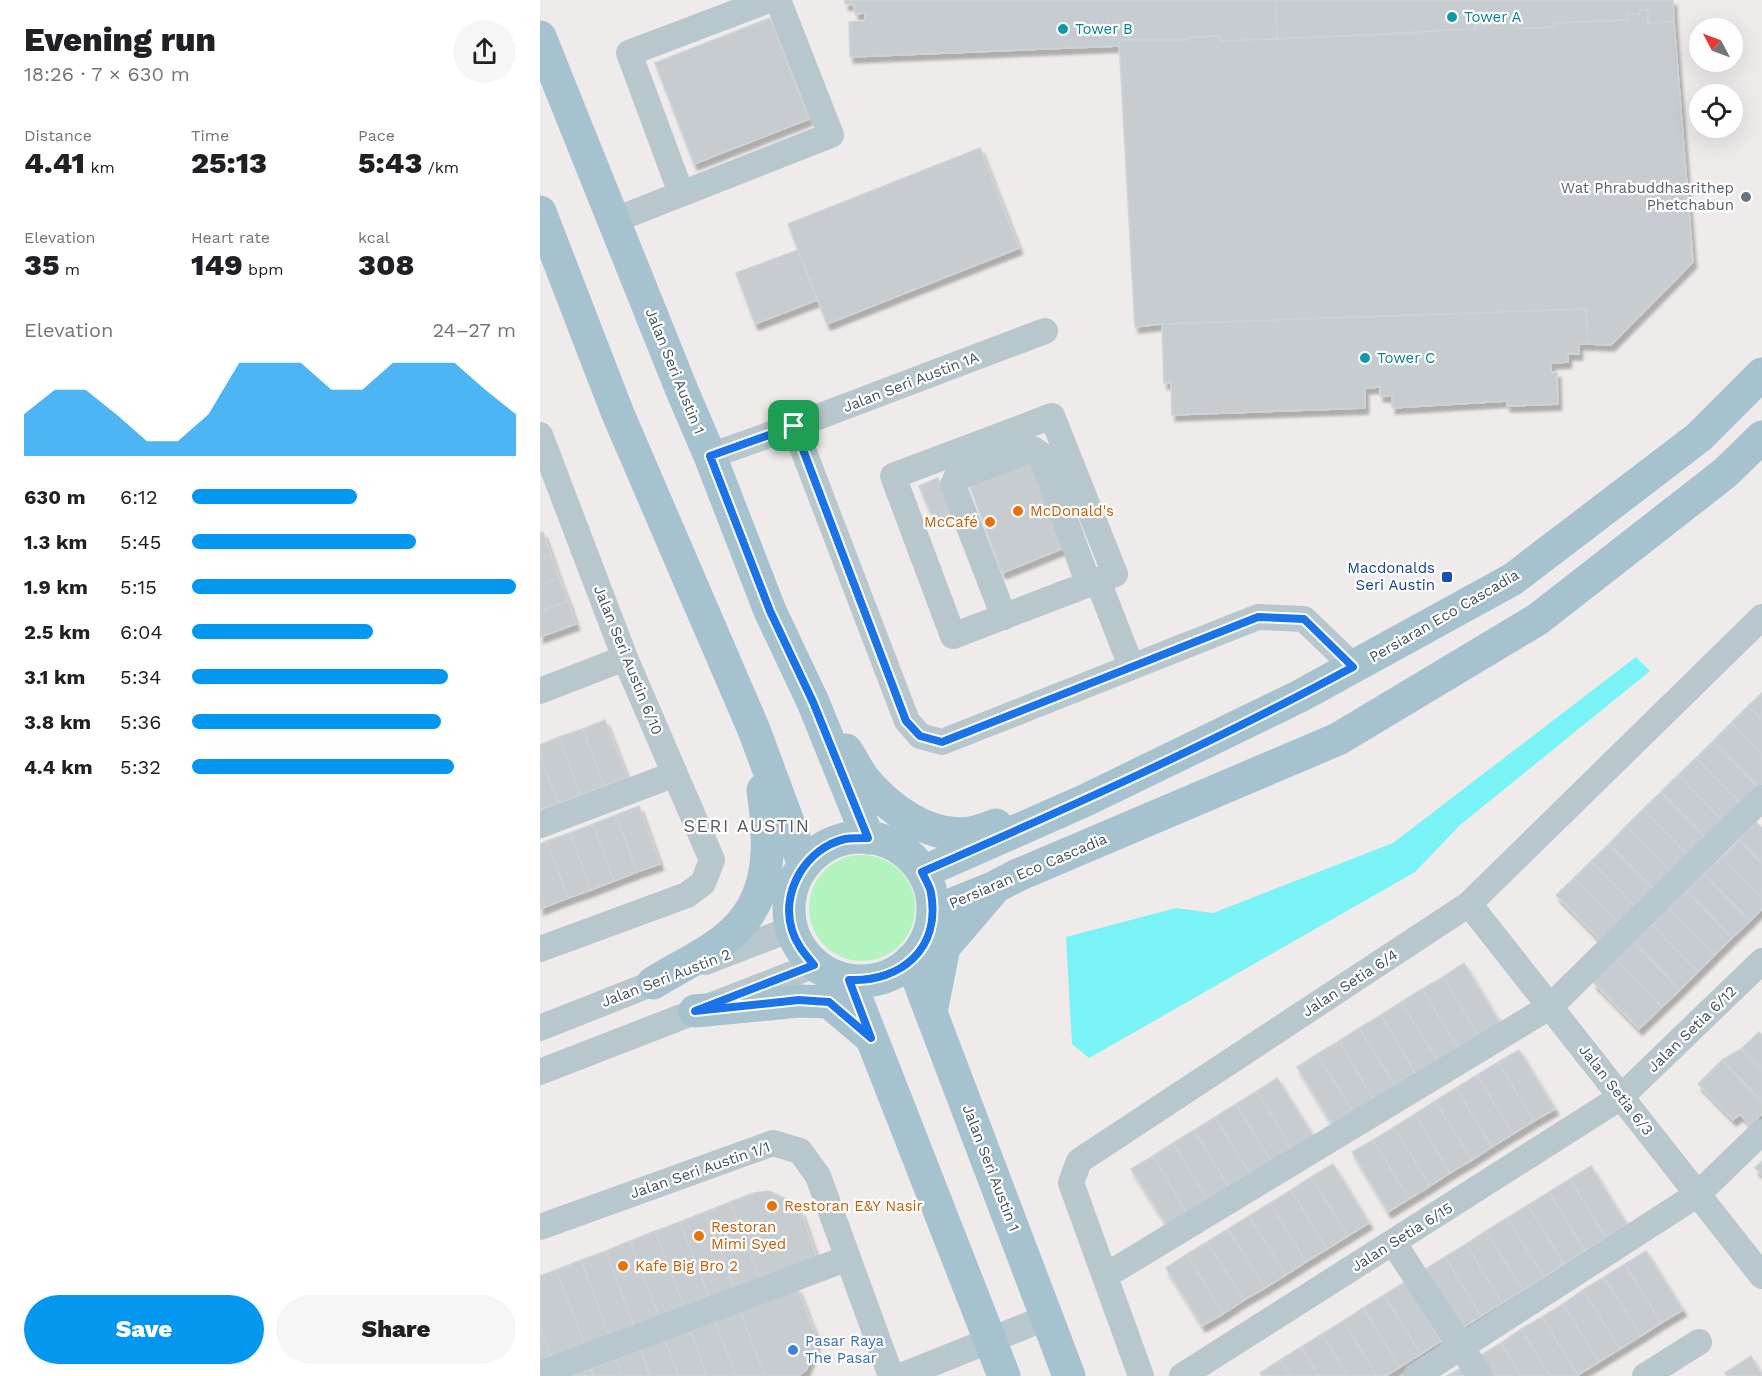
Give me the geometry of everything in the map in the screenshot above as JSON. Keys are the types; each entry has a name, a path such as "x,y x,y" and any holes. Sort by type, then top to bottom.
{"main road":[{"name":"Jalan Seri Austin 1","path":"540,37 710,456 770,611 813,702 868,838"},
{"path":"540,212 618,414 754,730 804,866"},
{"name":"Persiaran Eco Cascadia","path":"922,872 1086,800 1300,696 1513,579 1699,437 1762,374"},
{"name":"Persiaran Eco Cascadia","path":"933,912 1338,739 1538,619 1725,473 1762,437"},
{"path":"813,702 863,777 900,813 924,826 945,833 970,833 1086,800"},
{"path":"653,982 725,939 748,916 761,890 768,855 768,833 754,730"},
{"path":"868,838 889,843 908,854 922,872 931,891 933,912 926,938 911,960 898,971 883,978 866,981 849,980 830,975 814,965 800,949 791,929 789,907 794,885 804,866 822,849 844,839 868,838"},
{"path":"931,1012 944,947 995,887"},
{"name":"Jalan Seri Austin 1","path":"911,960 1069,1376"},
{"path":"849,980 1004,1376"},
{"path":"695,1011 799,1000 829,1002 871,1038"}],"street":[{"path":"681,193 629,53 770,0"},
{"path":"615,220 831,135 778,0"},
{"name":"Jalan Seri Austin 1A","path":"710,456 1045,331"},
{"path":"1052,416 1115,574 1004,617 953,636 893,476 1052,416"},
{"path":"794,426 906,721 920,736 942,742 1258,617 1304,619 1353,667"},
{"name":"Jalan Seri Austin 6/10","path":"540,435 625,658 712,860 703,883 687,895 540,949"},
{"path":"1004,617 953,485 956,478 1033,449 1041,455 1131,666"},
{"name":"Jalan Setia 6/4","path":"1141,1376 1071,1183 1079,1161 1469,904 1762,617"},
{"path":"540,691 625,658"},
{"path":"540,825 675,774"},
{"path":"1105,1276 1551,1006 1762,798"},
{"name":"Jalan Setia 6/3","path":"1469,904 1762,1276"},
{"name":"Jalan Seri Austin 2","path":"540,1028 791,929"},
{"name":"Jalan Setia 6/12","path":"1621,1097 1762,962"},
{"path":"540,1071 814,965"},
{"name":"Jalan Setia 6/15","path":"1182,1376 1621,1097"},
{"path":"1416,1376 1698,1194 1762,1132"},
{"name":"Jalan Seri Austin 1/1","path":"540,1227 773,1143 800,1151 818,1176 891,1376"},
{"path":"1394,1242 1480,1376"},
{"path":"540,1374 848,1258"},
{"path":"901,1376 1048,1317"},
{"path":"1645,1376 1699,1342"}],"green space":[{"path":"862,855 882,859 900,870 911,888 915,908 911,928 900,946 882,957 862,961 842,957 824,946 813,928 809,908 813,888 824,870 842,859"}],"water":[{"path":"1636,657 1650,671 1460,825 1415,872 1089,1058 1072,1044 1066,937 1176,908 1213,913 1393,843"}],"building":[{"name":"Tower B","path":"845,0 1276,0 1277,39 1220,41 1220,36 1189,37 1189,40 1119,40 1119,46 850,57 849,22 865,21 865,13 855,14 854,4 845,4"},
{"name":"Tower A","path":"1276,0 1673,0 1674,22 1648,23 1648,10 1639,10 1639,14 1627,14 1628,20 1555,23 1555,27 1517,29 1516,23 1475,25 1475,29 1277,39"},
{"path":"1639,10 1648,10 1648,23 1674,22 1693,262 1611,345 1588,344 1586,309 1162,324 1135,327 1119,40 1189,40 1189,37 1220,36 1220,41 1421,33 1421,31 1475,29 1475,25 1516,23 1517,29 1555,27 1555,23 1628,20 1627,14 1639,14"},
{"path":"770,18 809,119 694,164 655,63"},
{"path":"980,148 1019,248 827,324 788,224"},
{"path":"798,250 817,300 755,324 736,273"},
{"name":"Tower C","path":"1586,309 1588,344 1579,344 1579,354 1568,354 1568,362 1551,363 1551,372 1557,372 1558,404 1507,406 1507,401 1392,408 1392,396 1380,396 1380,387 1365,388 1365,408 1172,415 1171,383 1164,383 1162,324"},
{"name":"McDonald's","path":"1038,461 1071,545 1002,573 966,476"},
{"path":"938,478 953,512 934,521 919,486"},
{"path":"543,532 551,555 540,559 540,533"},
{"path":"551,555 559,578 540,585 540,559"},
{"path":"559,578 568,601 540,611 540,585"},
{"path":"568,601 576,624 540,637 540,611"},
{"path":"1762,693 1762,720 1748,706"},
{"path":"1748,706 1762,720 1762,755 1731,723"},
{"path":"605,720 627,777 604,786 583,729"},
{"path":"1731,723 1762,755 1762,785 1759,788 1713,741"},
{"path":"583,729 604,786 581,795 559,737"},
{"path":"559,737 581,795 558,803 540,755 540,745"},
{"path":"1713,741 1759,788 1742,805 1696,758"},
{"path":"540,755 558,803 540,810"},
{"path":"1696,758 1742,805 1724,822 1678,775"},
{"path":"1678,775 1724,822 1707,839 1661,792"},
{"path":"1661,792 1707,839 1689,856 1643,809"},
{"path":"639,806 660,864 637,872 616,815"},
{"path":"1643,809 1689,856 1672,873 1626,826"},
{"path":"616,815 637,872 614,881 593,824"},
{"path":"1756,822 1762,828 1762,863 1739,840"},
{"path":"593,824 614,881 591,890 570,833"},
{"path":"1626,826 1672,873 1654,890 1609,844"},
{"path":"570,833 591,890 568,898 547,841"},
{"path":"1739,840 1762,863 1762,898 1722,857"},
{"path":"547,841 568,898 545,907 540,893 540,844"},
{"path":"1609,844 1654,890 1637,908 1591,861"},
{"path":"1722,857 1762,898 1762,909 1750,921 1704,874"},
{"path":"1591,861 1637,908 1620,925 1574,878"},
{"path":"1704,874 1750,921 1732,938 1687,891"},
{"path":"1574,878 1620,925 1602,942 1556,895"},
{"path":"1687,891 1732,938 1715,955 1669,908"},
{"path":"540,893 545,907 540,909"},
{"path":"1669,908 1715,955 1698,972 1652,925"},
{"path":"1652,925 1698,972 1680,990 1634,942"},
{"path":"1634,942 1680,990 1662,1007 1616,960"},
{"path":"1616,960 1662,1007 1639,1029 1593,982"},
{"path":"1464,963 1500,1023 1479,1036 1443,977"},
{"path":"1443,977 1479,1036 1458,1048 1422,989"},
{"path":"1422,989 1458,1048 1438,1061 1401,1002"},
{"path":"1401,1002 1438,1061 1416,1074 1381,1015"},
{"path":"1381,1015 1416,1074 1396,1087 1359,1028"},
{"path":"1359,1028 1396,1087 1374,1100 1339,1041"},
{"path":"1759,1032 1762,1035 1762,1070 1741,1049"},
{"path":"1339,1041 1374,1100 1354,1113 1317,1054"},
{"path":"1741,1049 1762,1070 1762,1102 1722,1060"},
{"path":"1519,1050 1555,1109 1534,1121 1498,1062"},
{"path":"1317,1054 1354,1113 1333,1126 1297,1067"},
{"path":"1722,1060 1762,1102 1762,1114 1750,1125 1740,1114 1733,1120 1698,1084"},
{"path":"1498,1062 1534,1121 1513,1134 1477,1075"},
{"path":"1477,1075 1513,1134 1492,1147 1456,1088"},
{"path":"1277,1078 1314,1137 1293,1150 1257,1091"},
{"path":"1456,1088 1492,1147 1472,1160 1435,1101"},
{"path":"1257,1091 1293,1150 1272,1163 1236,1104"},
{"path":"1435,1101 1472,1160 1450,1173 1415,1114"},
{"path":"1236,1104 1272,1163 1251,1176 1215,1117"},
{"path":"1415,1114 1450,1173 1430,1186 1394,1127"},
{"path":"1215,1117 1251,1176 1230,1189 1194,1130"},
{"path":"1394,1127 1430,1186 1409,1199 1373,1140"},
{"path":"1194,1130 1230,1189 1209,1202 1173,1143"},
{"path":"1373,1140 1409,1199 1388,1212 1352,1152"},
{"path":"1173,1143 1209,1202 1188,1215 1153,1156"},
{"path":"1153,1156 1188,1215 1168,1227 1131,1169"},
{"path":"1762,1161 1762,1175 1755,1168"},
{"path":"1333,1164 1369,1223 1348,1236 1311,1177"},
{"path":"1591,1166 1627,1225 1606,1238 1570,1179"},
{"path":"1311,1177 1348,1236 1327,1249 1291,1190"},
{"path":"1570,1179 1606,1238 1585,1251 1549,1192"},
{"path":"1291,1190 1327,1249 1306,1262 1270,1203"},
{"path":"769,1191 791,1201 801,1212 817,1258 760,1280 730,1202 754,1193"},
{"path":"1549,1192 1585,1251 1564,1264 1528,1205"},
{"path":"730,1202 760,1280 735,1290 705,1212"},
{"path":"1270,1203 1306,1262 1286,1275 1249,1216"},
{"path":"1528,1205 1564,1264 1544,1277 1507,1218"},
{"path":"705,1212 735,1290 710,1300 680,1222"},
{"path":"1249,1216 1286,1275 1265,1288 1228,1229"},
{"path":"1507,1218 1544,1277 1523,1290 1486,1231"},
{"path":"680,1222 710,1300 685,1309 655,1231"},
{"path":"1228,1229 1265,1288 1244,1300 1207,1242"},
{"path":"655,1231 685,1309 660,1319 630,1241"},
{"path":"1486,1231 1523,1290 1502,1303 1466,1244"},
{"path":"630,1241 660,1319 635,1329 606,1251"},
{"path":"1207,1242 1244,1300 1223,1314 1187,1254"},
{"path":"1466,1244 1502,1303 1481,1316 1445,1257"},
{"path":"606,1251 635,1329 610,1338 581,1260"},
{"path":"1646,1251 1683,1310 1661,1323 1625,1264"},
{"path":"1187,1254 1223,1314 1202,1326 1166,1268"},
{"path":"1445,1257 1481,1316 1461,1329 1424,1270"},
{"path":"581,1260 610,1338 586,1348 556,1270"},
{"path":"1625,1264 1661,1323 1641,1336 1604,1277"},
{"path":"556,1270 586,1348 552,1360 540,1328 540,1276"},
{"path":"1604,1277 1641,1336 1620,1349 1583,1290"},
{"path":"1405,1282 1441,1341 1421,1354 1384,1295"},
{"path":"797,1287 815,1333 816,1348 806,1370 798,1376 765,1376 740,1311"},
{"path":"1583,1290 1620,1349 1599,1362 1563,1304"},
{"path":"1384,1295 1421,1354 1400,1367 1363,1308"},
{"path":"1563,1304 1599,1362 1578,1375 1542,1317"},
{"path":"1363,1308 1400,1367 1386,1376 1377,1376 1343,1321"},
{"path":"740,1311 765,1376 736,1376 715,1321"},
{"path":"1542,1317 1578,1376 1550,1376 1521,1329"},
{"path":"715,1321 736,1376 707,1376 690,1330"},
{"path":"1343,1321 1377,1376 1348,1376 1322,1334"},
{"path":"540,1328 552,1360 540,1365"},
{"path":"1521,1329 1550,1376 1521,1376 1501,1343"},
{"path":"690,1330 707,1376 679,1376 665,1340"},
{"path":"1322,1334 1348,1376 1319,1376 1301,1347"},
{"path":"665,1340 679,1376 650,1376 640,1349"},
{"path":"1501,1343 1521,1376 1492,1376 1480,1356"},
{"path":"1301,1347 1319,1376 1290,1376 1280,1360"},
{"path":"640,1349 650,1376 622,1376 616,1359"},
{"path":"1751,1356 1762,1376 1727,1376 1725,1373"},
{"path":"616,1359 622,1376 593,1376 591,1369"},
{"path":"1280,1360 1290,1376 1262,1376 1260,1373"},
{"path":"1461,1368 1466,1376 1447,1376"},
{"path":"591,1369 593,1376 573,1376"}],"place":[{"name":"Tower A","path":"1452,17"},
{"name":"Tower B","path":"1063,29"},
{"name":"Wat Phrabuddhasrithep Phetchabun","path":"1746,197"},
{"name":"Tower C","path":"1365,358"},
{"name":"McDonald's","path":"1018,511"},
{"name":"McCafé","path":"990,522"},
{"name":"Macdonalds Seri Austin","path":"1447,577"},
{"name":"Restoran E&Y Nasir","path":"772,1206"},
{"name":"Restoran Mimi Syed","path":"699,1236"},
{"name":"Kafe Big Bro 2","path":"623,1266"},
{"name":"Pasar Raya The Pasar","path":"793,1350"}],"district":[{"name":"SERI AUSTIN","path":"747,825"}],"route":[{"path":"794,426 906,721 920,736 942,742 1258,617 1304,619 1353,667 1300,696 1086,800 922,872 931,891 933,912 930,930 922,946 898,971 883,978 866,981 849,980 871,1038 829,1002 799,1000 695,1011 814,965 800,949 791,929 789,907 794,885 804,866 822,849 844,839 868,838 813,702 770,611 710,456 794,426"}]}
